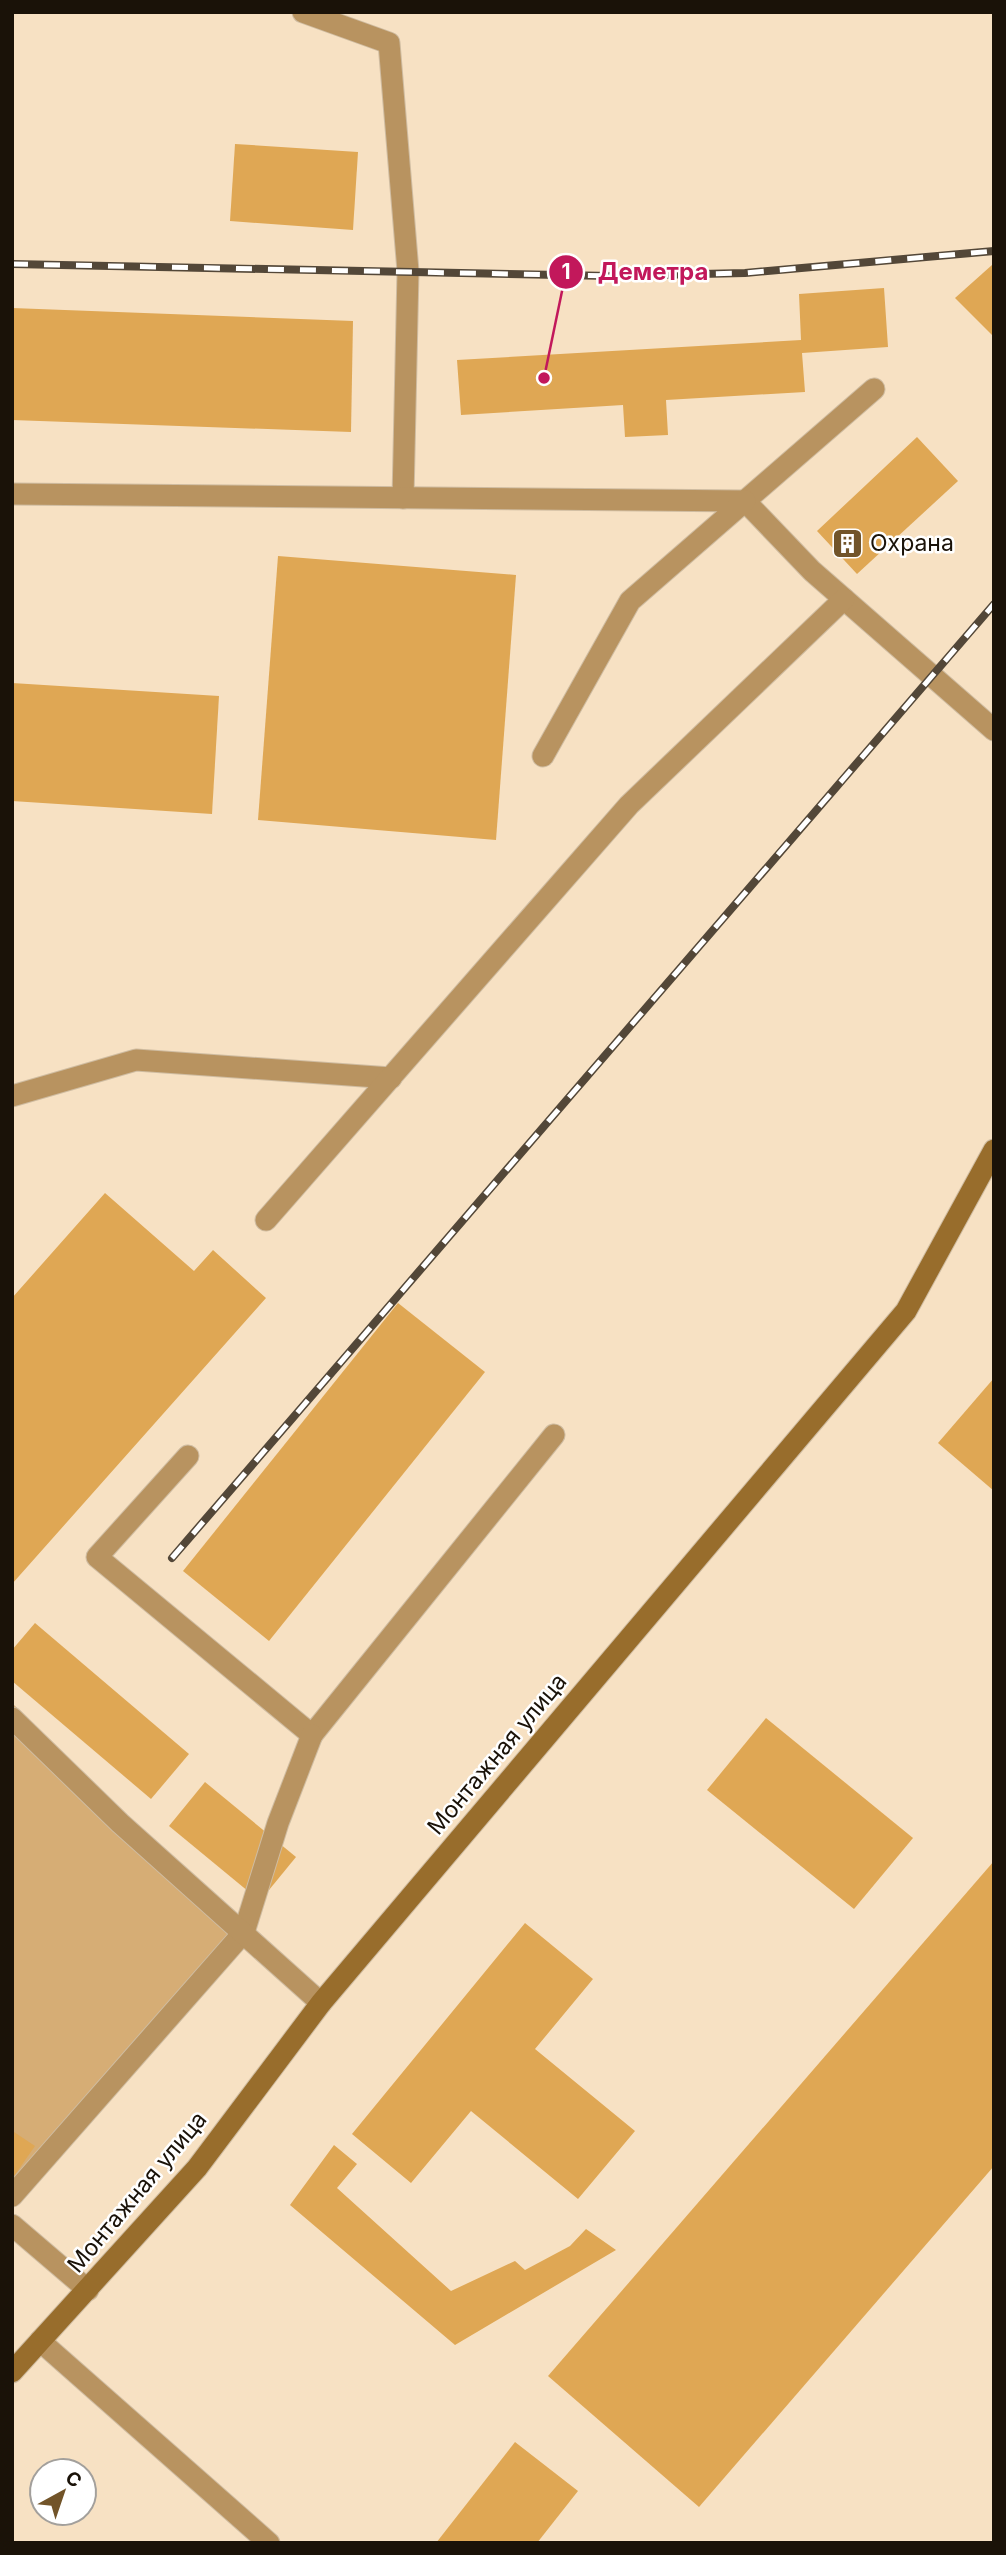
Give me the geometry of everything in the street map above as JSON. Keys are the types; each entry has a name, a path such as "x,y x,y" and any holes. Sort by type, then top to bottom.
{"street":[{"path":"303,12 389,43 408,271 403,498"},
{"path":"543,756 629,601 874,389"},
{"path":"12,494 745,501 812,572 994,730"},
{"path":"267,1220 629,805 845,599"},
{"path":"12,1096 136,1060 391,1078"},
{"name":"Монтажная улица","path":"12,2372 197,2168 321,2003 906,1311 994,1150"},
{"path":"12,2196 244,1931 278,1823 312,1735 554,1435"},
{"path":"188,1456 97,1557 312,1735"},
{"path":"12,1718 120,1824 244,1931 321,2003"},
{"path":"12,2225 88,2290"},
{"path":"40,2341 269,2543"}],"shaded area":[{"path":"12,1703 244,1932 12,2202"}],"building":[{"path":"235,144 358,152 353,230 230,221"},
{"path":"994,265 994,337 955,298"},
{"path":"884,288 888,347 802,353 805,392 666,400 668,435 625,437 623,405 461,415 457,360 801,340 799,294"},
{"path":"12,308 353,321 351,432 12,420"},
{"path":"917,437 958,481 857,574 817,531"},
{"path":"278,556 516,575 496,840 258,820"},
{"path":"12,683 219,696 212,814 12,801"},
{"path":"105,1193 194,1271 213,1250 266,1298 12,1584 12,1298"},
{"path":"398,1303 485,1372 269,1641 183,1571"},
{"path":"994,1378 994,1491 938,1443"},
{"path":"35,1623 189,1754 151,1799 12,1681 12,1650"},
{"path":"766,1718 913,1838 854,1909 707,1790"},
{"path":"205,1782 296,1857 260,1901 169,1826"},
{"path":"994,1861 994,2166 699,2507 548,2376"},
{"path":"525,1923 593,1979 535,2049 635,2131 578,2199 471,2111 411,2183 352,2134"},
{"path":"14,2132 35,2146 12,2179 12,2135"},
{"path":"334,2145 357,2164 337,2188 451,2291 515,2261 525,2270 570,2246 586,2229 616,2250 455,2345 290,2205"},
{"path":"515,2442 578,2491 537,2543 436,2543"}],"railway":[{"path":"12,264 611,276 745,273 994,251"},
{"path":"172,1558 994,604"}],"place":[{"name":"Деметра","path":"544,378"},
{"name":"Охрана","path":"847,543"}]}
